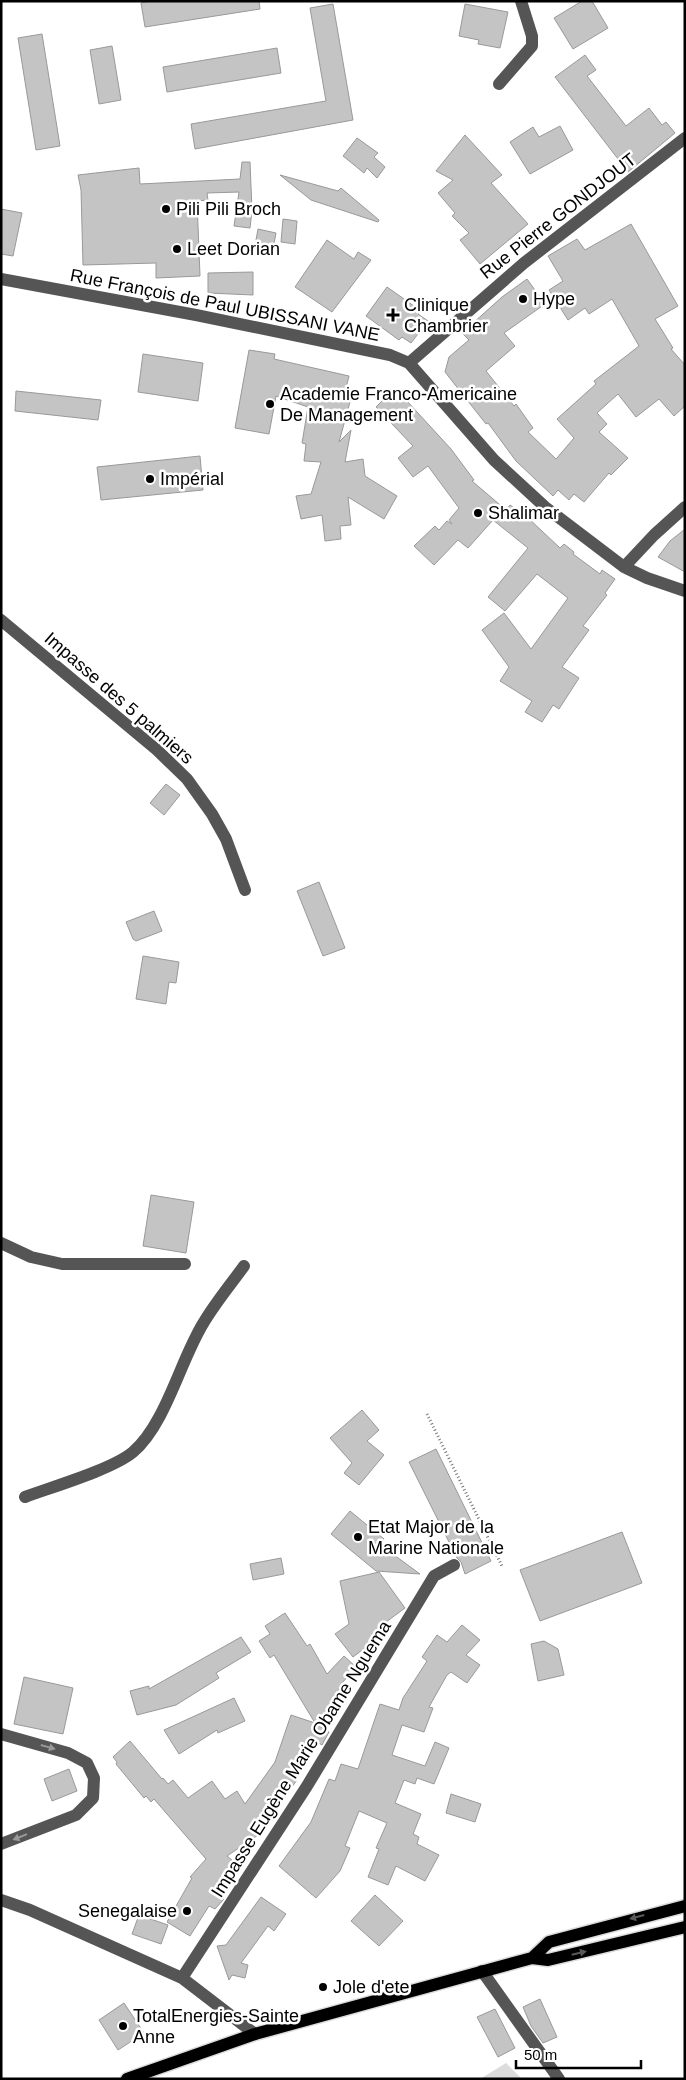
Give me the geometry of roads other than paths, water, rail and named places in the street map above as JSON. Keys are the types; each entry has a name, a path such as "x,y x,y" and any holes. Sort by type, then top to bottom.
{"main road":[{"path":"532,1958 549,1942 685,1906"},
{"path":"127,2079 254,2034 532,1958 548,1960 685,1927"},
{"path":"657,1933 685,1933"}],"street":[{"path":"499,84 532,46 521,1"},
{"name":"Rue Pierre GONDJOUT","path":"409,363 524,263 685,138"},
{"name":"Rue François de Paul UBISSANI VANE","path":"1,280 196,315 390,355 409,363 505,472 576,532 624,567 647,578 685,591"},
{"path":"624,567 685,508"},
{"name":"Impasse des 5 palmiers","path":"1,620 157,750 187,779 212,814 226,839 245,890"},
{"path":"1,1243 31,1257 62,1264 185,1264"},
{"path":"25,1497 117,1462 133,1452 146,1438 176,1382 203,1322 244,1266"},
{"name":"Impasse Eugène Marie Obame Nguema","path":"182,1978 312,1778 434,1576 454,1565"},
{"path":"1,1734 68,1753 87,1763 94,1778 93,1798 76,1815 1,1844"},
{"path":"1,1900 47,1917 182,1978 254,2034"},
{"path":"482,1972 559,2079"}],"place":[{"name":"Pili Pili Broch","path":"166,209"},
{"name":"Leet Dorian","path":"177,249"},
{"name":"Hype","path":"523,299"},
{"name":"Clinique Chambrier","path":"393,315"},
{"name":"Academie Franco-Americaine De Management","path":"270,404"},
{"name":"Impérial","path":"150,479"},
{"name":"Shalimar","path":"478,513"},
{"name":"Etat Major de la Marine Nationale","path":"358,1537"},
{"name":"Senegalaise","path":"187,1911"},
{"name":"Jole d'ete","path":"323,1987"},
{"name":"TotalEnergies-Sainte Anne","path":"123,2026"}]}
